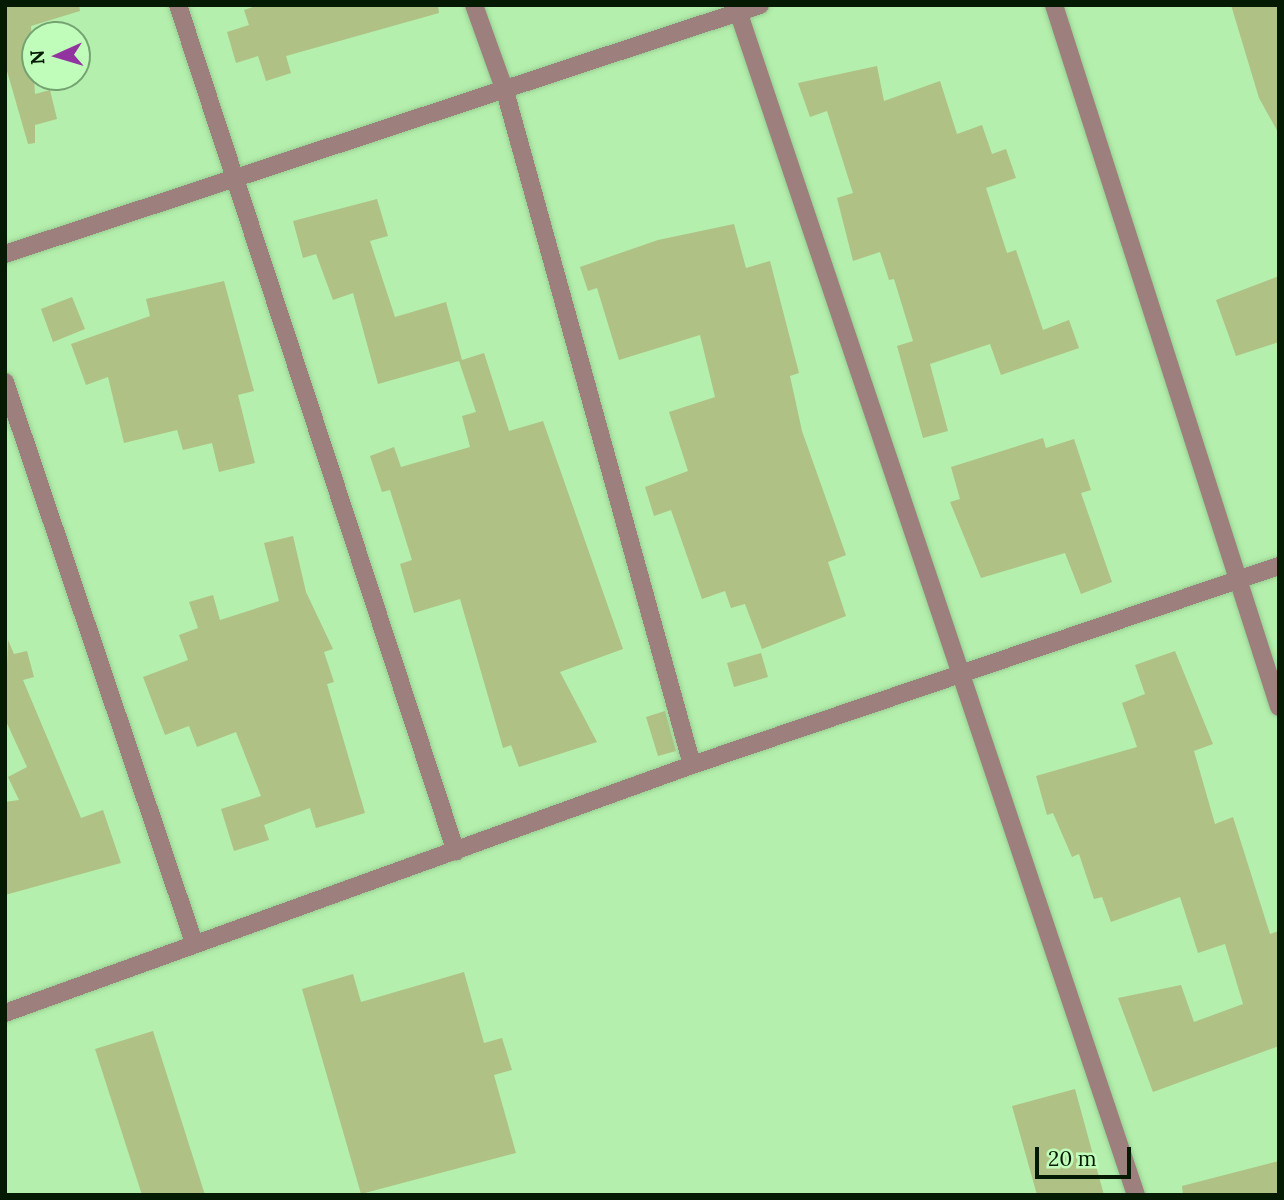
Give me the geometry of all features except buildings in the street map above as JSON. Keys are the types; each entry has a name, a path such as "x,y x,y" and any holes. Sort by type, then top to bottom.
{"street":[{"path":"178,5 237,178 456,852"},
{"path":"474,5 505,91 692,765"},
{"path":"5,254 505,91 737,9 760,5"},
{"path":"1054,5 1236,581 1279,707"},
{"path":"737,9 958,675 1136,1195"},
{"path":"5,382 193,940"},
{"path":"5,1013 193,940 456,852 692,765 1279,566"}]}
